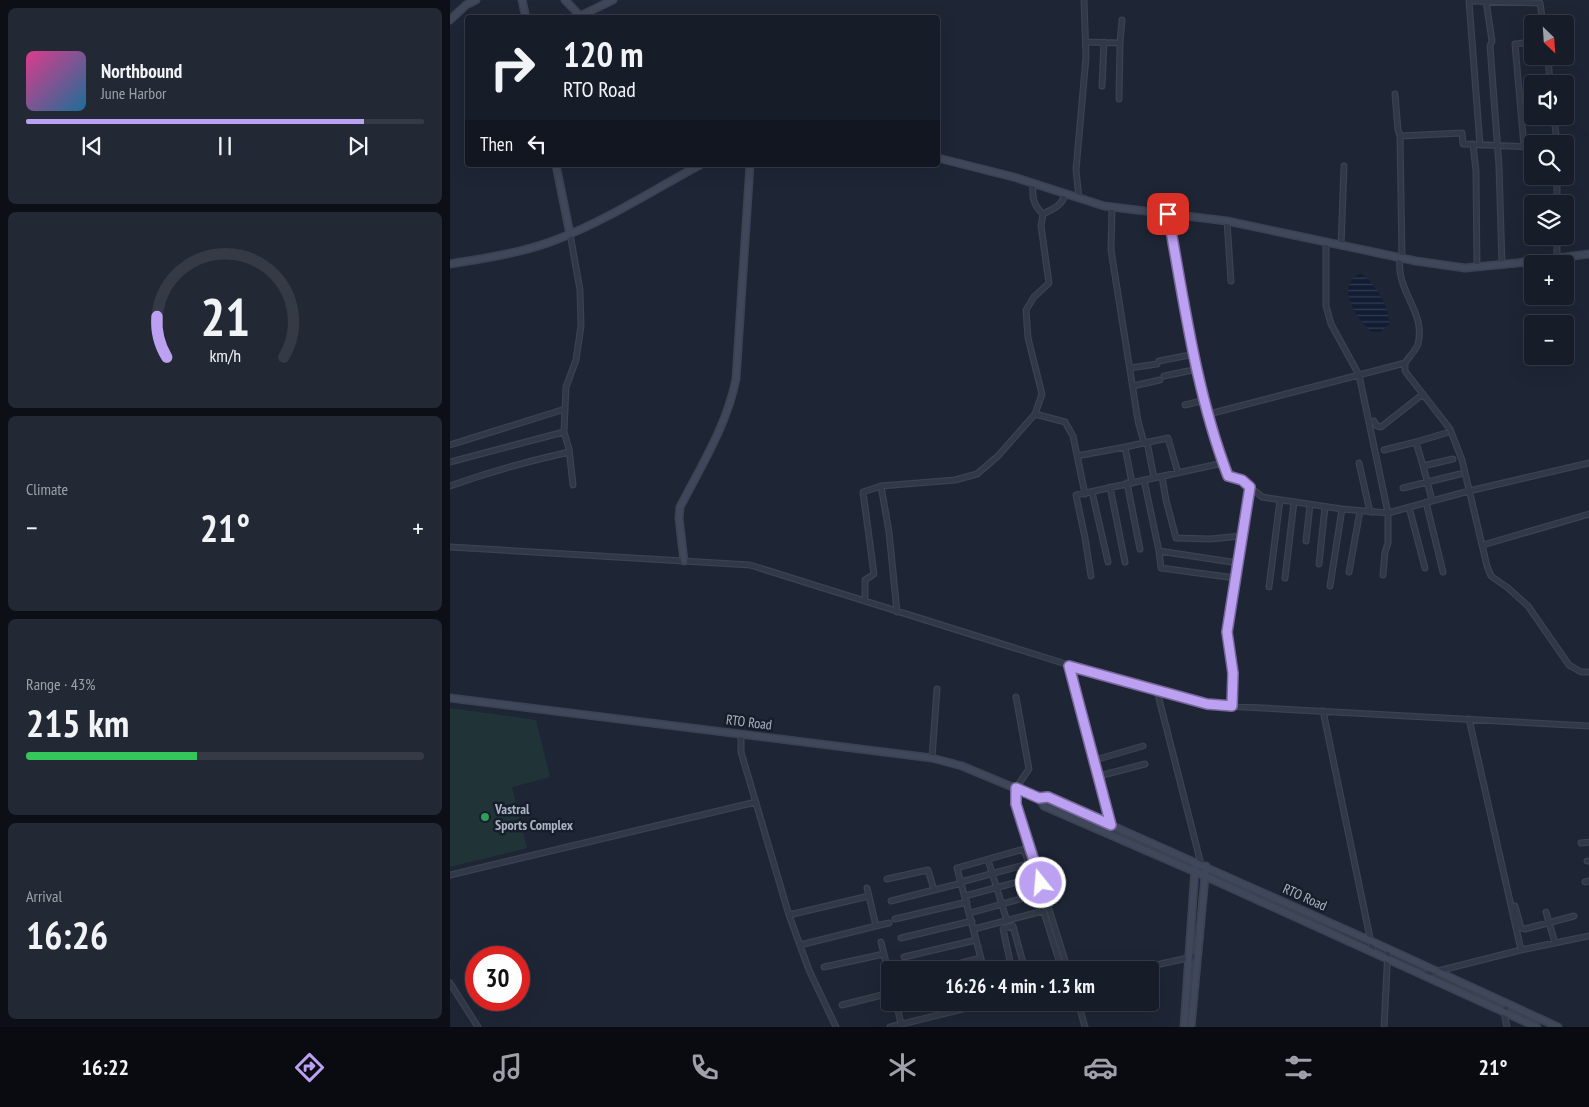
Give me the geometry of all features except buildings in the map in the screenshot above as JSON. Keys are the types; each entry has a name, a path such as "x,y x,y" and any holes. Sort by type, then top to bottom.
{"street":[{"path":"450,20 466,5 476,0"},
{"path":"522,0 525,15"},
{"path":"565,0 579,15"},
{"path":"585,15 613,0"},
{"path":"1080,198 1076,170 1086,58 1084,0"},
{"path":"1480,145 1469,1 1540,3 1542,15"},
{"path":"1486,1 1492,41 1490,46 1498,146 1502,265"},
{"path":"1118,99 1122,20"},
{"path":"1086,42 1120,43"},
{"path":"1102,86 1104,42"},
{"path":"1400,136 1462,133 1462,144 1524,147 1515,44 1524,43"},
{"path":"1395,94 1400,136 1401,258 1399,268 1403,285 1413,304 1419,325 1418,344 1405,363 1405,371 1450,428 1454,437 1491,576 1528,606 1569,665 1581,672 1589,672"},
{"path":"1473,144 1476,172 1477,267"},
{"path":"940,158 963,163 1112,207 1227,221 1401,258 1465,268 1524,262"},
{"path":"1341,246 1344,166"},
{"path":"556,167 580,290 581,326 576,360 566,387 564,432 569,452 573,486"},
{"path":"450,264 525,250 570,234 696,167"},
{"path":"684,561 678,518 680,507 717,434 733,395 736,379 750,167"},
{"path":"1033,184 1032,196 1036,208 1043,214"},
{"path":"1043,214 1057,208 1064,200 1065,194"},
{"path":"1112,207 1111,250 1138,422 1146,442 1154,478"},
{"path":"865,601 865,580 874,574 863,492 881,486 955,480 977,474 998,456 1035,414 1042,394 1028,338 1026,310 1034,297 1049,283 1041,226 1043,214"},
{"path":"1168,214 1198,369 1223,463 1228,476 1242,480 1262,497 1310,505 1388,513 1432,500 1589,464"},
{"path":"1227,221 1231,281"},
{"path":"1326,242 1326,306 1331,324 1359,375 1388,513 1388,543 1385,552 1383,575"},
{"path":"1574,256 1589,254"},
{"path":"1130,368 1195,354"},
{"path":"1209,414 1405,363"},
{"path":"1164,376 1198,369"},
{"path":"1133,386 1160,380"},
{"path":"1374,421 1377,426 1381,427 1423,394"},
{"path":"1186,405 1205,400"},
{"path":"450,445 565,409"},
{"path":"1035,414 1065,422 1073,436 1085,494"},
{"path":"450,462 564,432"},
{"path":"1384,450 1446,433"},
{"path":"1077,456 1168,438 1178,473"},
{"path":"1416,442 1432,500"},
{"path":"1125,447 1140,549"},
{"path":"450,486 518,464 569,452"},
{"path":"1422,466 1453,458"},
{"path":"1091,576 1076,495 1223,463"},
{"path":"1359,463 1370,512"},
{"path":"1402,488 1460,474"},
{"path":"1162,477 1176,538 1210,539 1242,536"},
{"path":"1144,480 1161,568 1235,578"},
{"path":"881,486 897,612"},
{"path":"1110,487 1125,562"},
{"path":"1232,706 1233,673 1227,632 1250,487"},
{"path":"1092,492 1108,562"},
{"path":"1269,587 1280,500"},
{"path":"1285,578 1294,502"},
{"path":"1426,502 1443,572"},
{"path":"1306,541 1310,505"},
{"path":"1318,564 1325,506"},
{"path":"1409,507 1425,568"},
{"path":"1330,586 1342,509"},
{"path":"1349,572 1360,511"},
{"path":"1482,545 1589,514"},
{"path":"450,547 750,565 1069,666 1207,704 1589,726"},
{"path":"1159,550 1238,563"},
{"path":"1069,666 1111,825"},
{"path":"932,758 937,689"},
{"path":"1157,691 1205,876 1191,1027"},
{"path":"1016,697 1030,769 1016,788 1016,804 1065,961"},
{"name":"RTO Road","path":"450,698 932,758 962,766 1039,798 1048,797 1201,864 1558,1027"},
{"path":"1323,711 1374,952"},
{"path":"1469,719 1521,950"},
{"path":"741,734 741,752 789,915 809,970 836,1027"},
{"path":"1095,760 1143,746"},
{"path":"1099,776 1145,764"},
{"name":"RTO Road","path":"1039,798 1044,806 1205,876 1374,952 1421,976 1537,1027"},
{"path":"450,875 756,802"},
{"path":"1146,850 1150,842"},
{"path":"1581,843 1589,842"},
{"path":"982,961 957,868 1024,849 1059,961"},
{"path":"988,860 1009,927"},
{"path":"891,901 1028,864"},
{"path":"1184,1027 1195,872 1201,864"},
{"path":"887,879 928,870 934,890"},
{"path":"965,896 1033,878"},
{"path":"867,888 876,926"},
{"path":"970,913 1038,894"},
{"path":"789,915 869,896"},
{"path":"896,919 967,902"},
{"path":"1515,906 1521,928 1525,929 1574,916"},
{"path":"974,929 1043,911"},
{"path":"1546,912 1555,943"},
{"path":"901,938 972,920"},
{"path":"800,945 889,923"},
{"path":"1010,961 1003,929 1013,926 1023,961"},
{"path":"1421,976 1521,950 1589,936"},
{"path":"904,957 976,940"},
{"path":"881,942 886,961"},
{"path":"1384,1027 1388,949"},
{"path":"824,967 884,954"},
{"path":"1159,965 1197,956"},
{"path":"969,961 981,958"},
{"path":"450,982 478,1027"},
{"path":"842,1005 881,995"},
{"path":"1507,1027 1504,1012 1508,1004"},
{"path":"898,1011 901,1024"},
{"path":"890,1027 954,1011"},
{"path":"1081,1011 1085,1027"}],"green space":[{"name":"Vastral Sports Complex","path":"450,708 536,720 550,777 512,787 527,848 450,867"}],"water":[{"path":"1361,273 1376,289 1384,302 1389,316 1390,324 1380,332 1372,332 1366,326 1354,311 1350,302 1348,294 1349,285 1353,278"}],"place":[{"name":"Vastral Sports Complex","path":"485,817"}],"route":[{"path":"1041,883 1016,804 1016,788 1039,798 1048,797 1111,825 1081,705 1069,666 1207,704 1232,706 1233,673 1227,632 1250,487 1242,480 1228,476 1223,463 1201,389 1168,214"}]}
